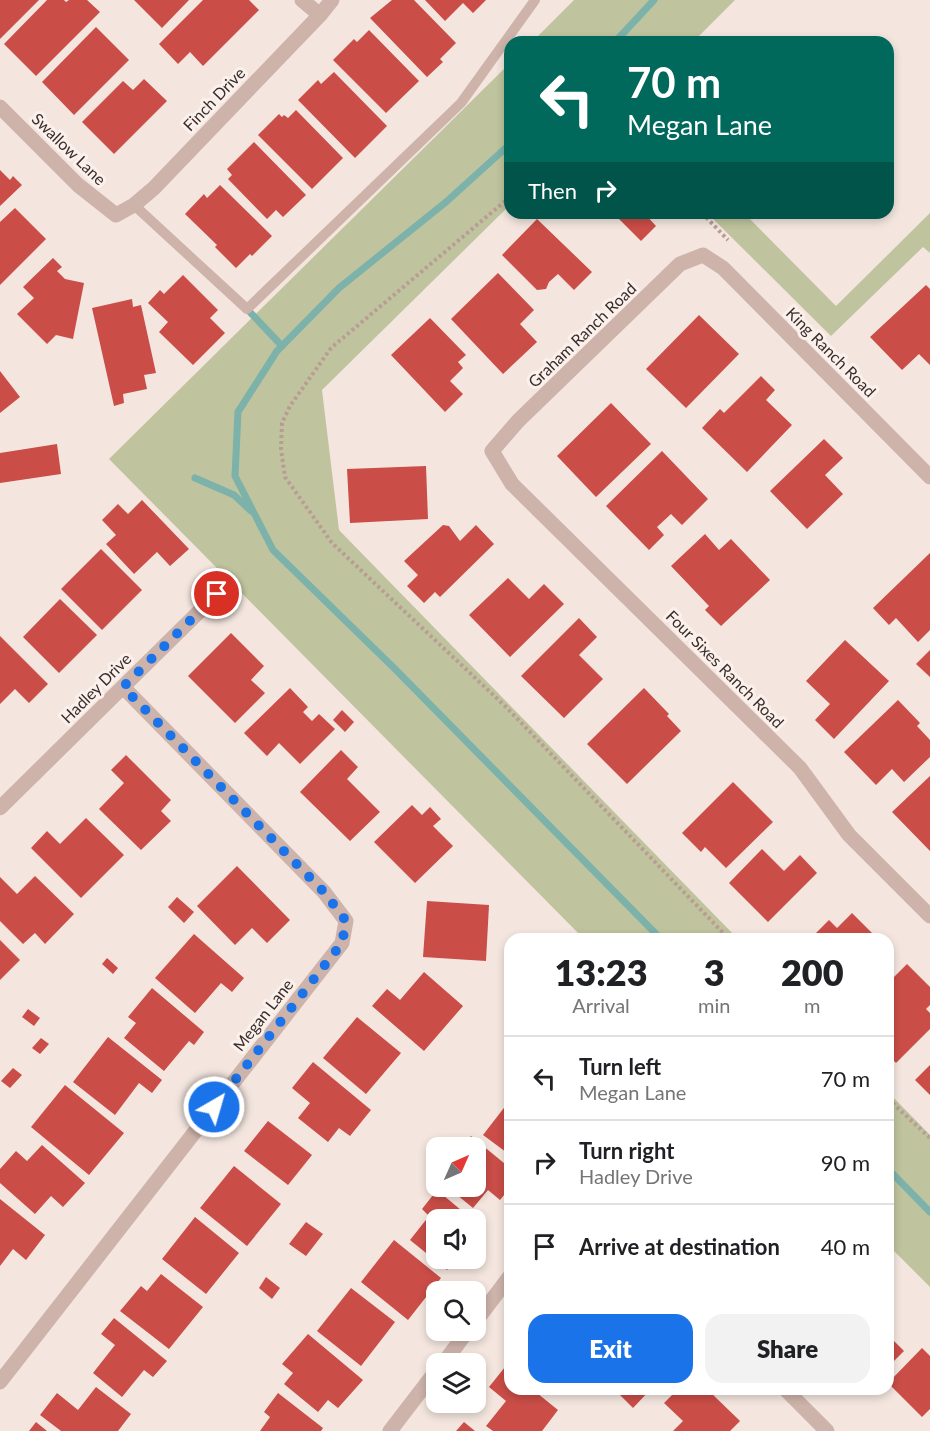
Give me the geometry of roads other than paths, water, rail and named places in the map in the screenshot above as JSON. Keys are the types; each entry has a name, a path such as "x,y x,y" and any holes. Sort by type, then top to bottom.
{"street":[{"path":"302,0 320,15"},
{"name":"Finch Drive","path":"116,215 134,205 153,188 332,0"},
{"name":"Swallow Lane","path":"0,107 78,185 116,215"},
{"name":"Graham Ranch Road","path":"492,451 518,421 680,264 704,255"},
{"name":"King Ranch Road","path":"704,255 723,268 930,477"},
{"name":"Four Sixes Ranch Road","path":"492,451 512,484 800,768 849,835 930,916"},
{"name":"Hadley Drive","path":"0,808 217,594"},
{"name":"Megan Lane","path":"0,1382 342,943 346,921 324,892 123,687"},
{"path":"486,1308 504,1284"},
{"path":"450,1353 460,1341"},
{"path":"390,1431 426,1384"},
{"path":"791,1395 827,1431"}],"lane":[{"path":"509,36 535,0"},
{"path":"134,205 247,309 461,103 504,43"}],"waterway":[{"path":"621,36 654,0"},
{"path":"504,149 446,202 339,288 277,351 238,412 235,476 273,550 395,669 655,933"},
{"path":"247,309 282,346"},
{"path":"195,478 234,495 251,511"},
{"path":"894,1175 930,1212"}]}
